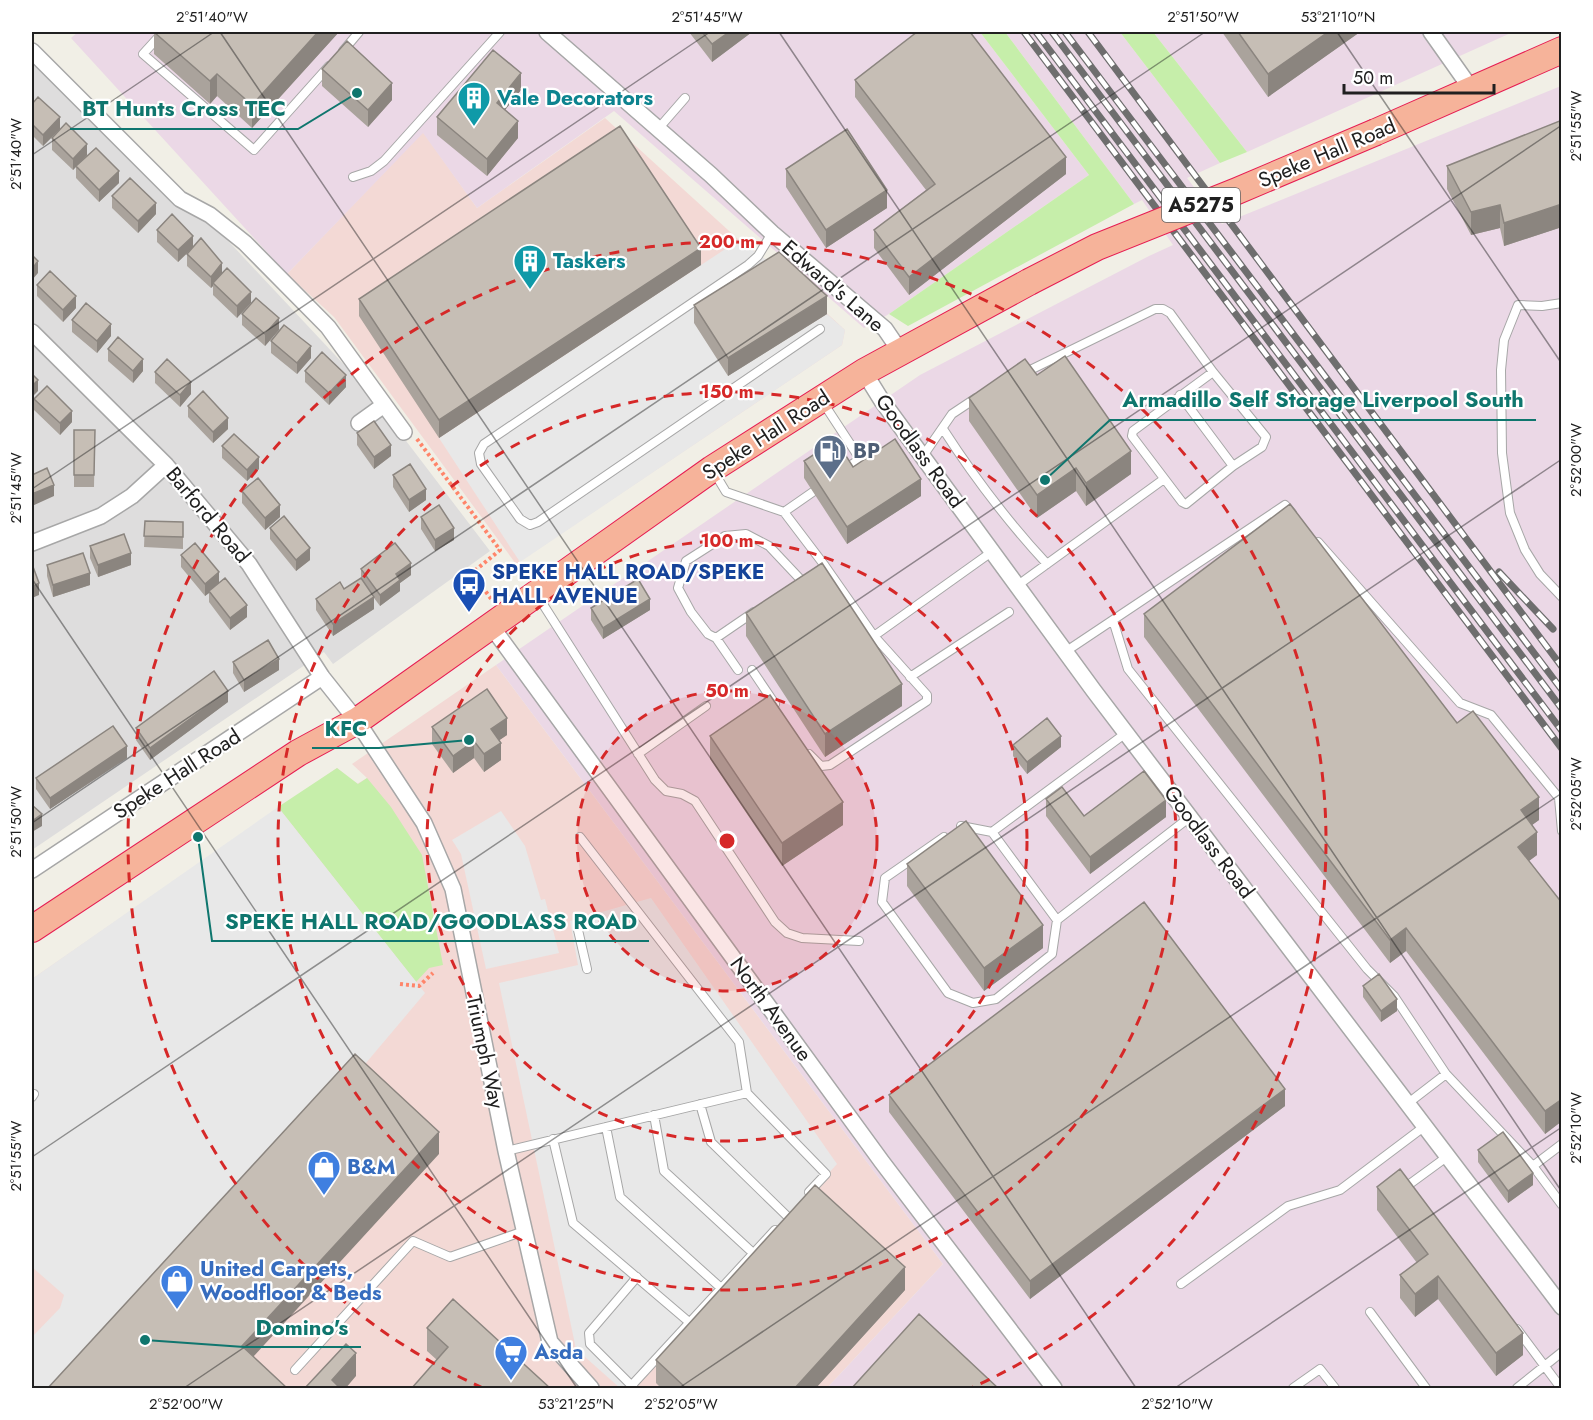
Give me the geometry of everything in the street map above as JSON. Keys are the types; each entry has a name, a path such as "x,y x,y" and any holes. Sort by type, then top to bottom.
{"highway":[{"name":"Speke Hall Road","path":"32,930 298,753 357,721 712,469 900,351 1097,247 1237,191 1562,50"}],"street":[{"name":"Edward's Lane","path":"547,32 711,175 772,233 885,329 900,351"},
{"path":"1431,32 1472,90"},
{"path":"32,51 180,200 210,215 245,243 328,327 404,432"},
{"name":"Barford Road","path":"32,332 166,465 249,564 322,678 357,721"},
{"name":"Goodlass Road","path":"864,372 922,456 1126,733 1562,1307"},
{"path":"359,423 384,405"},
{"path":"32,543 101,516 132,496 166,465"},
{"name":"North Avenue","path":"498,622 882,1162 1054,1389"},
{"name":"Speke Hall Road","path":"32,870 322,678"},
{"name":"Triumph Way","path":"357,721 424,823 453,889 506,1150 550,1342 591,1389"}],"lane":[{"path":"164,32 143,54 254,150 360,32"},
{"path":"353,177 371,171 384,161 500,32"},
{"path":"658,129 685,98"},
{"path":"772,233 758,256 748,265 484,444 479,453 481,464 520,519 530,525 820,329"},
{"path":"1562,303 1542,306 1518,305 1504,340 1500,414 1502,453 1510,513 1525,550 1540,574 1562,597"},
{"path":"1014,378 1155,309 1164,309 1170,313 1213,372 1266,437 1262,447 1233,466 1186,504 1182,502 1132,436 1133,431 1180,394 1213,372"},
{"path":"922,456 952,414 985,393"},
{"path":"1180,394 1233,466"},
{"path":"821,400 860,459 840,473"},
{"path":"942,429 1013,527 1047,564"},
{"path":"712,469 726,492 784,512 874,636 927,695 927,701 830,765 821,766 805,748"},
{"path":"1018,585 1164,479"},
{"path":"784,512 830,480"},
{"path":"1065,651 1285,505 1300,522"},
{"path":"738,670 716,638 708,634 678,588 687,561 725,536 746,534 769,546 802,581"},
{"path":"1314,538 1460,703 1491,715 1559,798 1562,831"},
{"path":"874,636 993,551"},
{"path":"817,571 825,566"},
{"path":"792,587 809,576"},
{"path":"537,594 655,780 666,791 682,794 695,801 775,922 786,933 802,938 859,941"},
{"path":"716,638 764,606"},
{"path":"910,677 1009,612"},
{"path":"1113,620 1128,669 1367,969 1395,996 1446,1074 1533,1166 1562,1205"},
{"path":"752,670 778,709"},
{"path":"638,754 706,706"},
{"path":"992,832 1126,733"},
{"path":"1057,920 992,832 960,825 885,878 882,902 948,993 973,1003 996,999 1052,954 1057,920 1190,817"},
{"path":"580,837 739,1042 747,1093 825,1174 802,1200"},
{"path":"578,930 587,969"},
{"path":"1407,1104 1446,1074"},
{"path":"506,1150 747,1093"},
{"path":"700,1104 711,1142 787,1216"},
{"path":"654,1115 664,1171 753,1253"},
{"path":"1180,1284 1288,1206 1340,1190 1425,1126"},
{"path":"606,1127 620,1197 721,1288"},
{"path":"553,1139 573,1223 689,1322"},
{"path":"1533,1166 1562,1144"},
{"path":"1414,1196 1407,1186 1448,1156"},
{"path":"637,1277 588,1333 590,1344 633,1387 689,1322 795,1208"},
{"path":"295,1370 413,1241 450,1257 524,1231"},
{"path":"1370,1312 1426,1389"},
{"path":"1509,1319 1561,1389"},
{"path":"1517,1389 1562,1352"},
{"path":"1293,1389 1320,1369 1335,1389"}],"path":[{"path":"404,432 411,432 500,550 472,573 498,622"},
{"path":"400,984 419,986 432,973"}],"shaded area":[{"path":"78,32 980,32 1089,175 889,314 864,328 614,111 477,208 423,133 287,274 71,38"},
{"path":"1005,32 1120,32 1220,163 1187,178 1222,224 1561,86 1561,1388 827,1388 943,1264 496,665 920,375 1173,245 1142,200 1134,204"},
{"path":"1153,32 1513,32 1247,152"},
{"path":"32,58 217,229 365,387 490,551 333,664 324,652 32,850"},
{"path":"605,118 739,240 779,269 845,330 842,345 516,564 334,317 287,274 423,132 477,208"},
{"path":"739,240 779,269 728,375 827,314 845,330 842,345 520,562 439,438"},
{"path":"496,665 943,1264 827,1388 32,1388 32,979 337,768 357,784 367,778 352,764"},
{"path":"278,807 425,993 355,1076 68,1388 32,1388 32,1337 60,1308 64,1295 32,1267 32,979"},
{"path":"501,811 525,846 541,900 545,899 559,953 486,969 461,854 452,840"},
{"path":"651,898 837,1164 633,1388 620,1388 576,1349 499,983 578,965 570,921"}],"green space":[{"path":"980,32 1005,32 1134,204 908,326 889,314 1089,175"},
{"path":"1120,32 1153,32 1247,152 1220,163"},
{"path":"337,768 358,784 367,778 391,807 422,855 443,965 429,968 416,982 278,807"}],"building":[{"path":"154,32 318,32 252,105 217,74 210,81"},
{"path":"702,32 729,32 712,44"},
{"path":"917,32 970,32 1066,157 909,277 874,230 935,184 855,80"},
{"path":"1238,32 1328,32 1268,74"},
{"path":"347,41 392,83 368,110 322,69"},
{"name":"Vale Decorators","path":"493,50 521,73 497,103 518,121 487,159 437,117"},
{"path":"38,97 60,117 43,135 32,124 32,104"},
{"path":"1562,120 1562,204 1504,223 1500,205 1471,212 1447,166"},
{"path":"66,123 87,144 73,159 52,138"},
{"name":"Taskers","path":"620,126 701,248 439,420 359,299"},
{"path":"847,129 887,190 826,230 786,169"},
{"path":"96,148 119,171 99,190 76,166"},
{"path":"130,178 156,203 138,221 112,196"},
{"path":"172,214 193,236 178,250 157,230"},
{"path":"201,238 222,263 211,277 187,254"},
{"path":"779,252 827,296 728,358 694,305"},
{"path":"32,255 38,261 32,269"},
{"path":"227,268 251,292 237,306 213,283"},
{"path":"50,271 76,296 63,310 37,285"},
{"path":"256,298 279,318 265,334 242,314"},
{"path":"86,303 111,324 97,341 72,320"},
{"path":"284,325 311,346 297,363 271,341"},
{"path":"118,337 143,359 133,371 108,349"},
{"path":"322,352 346,375 329,393 305,371"},
{"path":"1065,356 1131,451 1086,483 1076,468 1037,495 969,398 1025,359 1037,375"},
{"path":"167,359 191,382 180,395 155,372"},
{"path":"32,374 38,380 32,386"},
{"path":"47,386 72,411 60,423 34,399"},
{"path":"203,391 228,418 213,432 188,406"},
{"path":"374,421 391,445 374,457 357,433"},
{"path":"74,430 95,430 94,475 74,475"},
{"path":"234,434 259,457 247,470 222,446"},
{"path":"895,439 921,479 847,527 804,461 836,440 853,467"},
{"path":"410,464 426,489 409,500 393,475"},
{"path":"47,468 54,485 32,494 32,475"},
{"path":"258,478 280,505 265,518 242,491"},
{"path":"1290,504 1457,723 1473,711 1539,797 1521,810 1537,832 1518,847 1562,903 1562,1099 1545,1111 1406,928 1390,940 1144,614"},
{"path":"439,505 454,528 435,540 421,517"},
{"path":"284,516 310,548 296,560 270,528"},
{"path":"145,521 183,522 183,537 144,536"},
{"path":"124,534 131,553 98,565 90,546"},
{"path":"195,543 219,572 205,584 181,555"},
{"path":"395,543 411,563 396,574 400,580 380,595 361,569"},
{"path":"83,553 90,573 53,585 47,565"},
{"path":"822,563 902,684 825,734 746,613"},
{"path":"32,564 39,583 32,587"},
{"path":"225,578 247,605 230,618 209,591"},
{"path":"361,578 374,597 333,624 316,599 340,582 344,589"},
{"path":"638,579 650,599 603,628 591,608"},
{"path":"268,640 279,659 244,680 233,662"},
{"path":"214,671 228,691 150,748 136,728"},
{"path":"487,689 507,718 491,729 501,743 484,754 474,741 453,756 432,727"},
{"path":"770,695 843,802 782,843 710,736"},
{"path":"1047,718 1061,736 1027,762 1013,745"},
{"path":"113,726 127,746 50,798 36,778"},
{"path":"1144,771 1166,800 1090,857 1046,799 1062,787 1084,816"},
{"path":"32,805 42,814 32,821"},
{"path":"966,821 1043,925 984,968 907,864"},
{"path":"1144,902 1285,1089 1030,1281 889,1095"},
{"path":"1379,974 1397,999 1381,1011 1363,986"},
{"path":"355,1054 439,1132 242,1346 288,1389 47,1389"},
{"path":"1503,1132 1533,1173 1508,1191 1478,1150"},
{"path":"1400,1169 1523,1333 1496,1353 1438,1276 1415,1294 1400,1275 1428,1254 1377,1187"},
{"path":"815,1185 905,1267 794,1389 687,1389 656,1360"},
{"path":"453,1299 551,1389 411,1389 448,1347 427,1328"},
{"path":"919,1314 999,1389 851,1389"},
{"path":"346,1344 356,1353 332,1380 341,1389 304,1389"}],"railway":[{"path":"1024,32 1562,749"},
{"path":"1036,32 1562,731"},
{"path":"1052,32 1562,709"},
{"path":"1065,32 1562,690"},
{"path":"1088,32 1562,667"},
{"path":"1499,572 1553,629"}],"place":[{"name":"BT Hunts Cross TEC","path":"357,93"},
{"name":"Vale Decorators","path":"474,127"},
{"name":"Taskers","path":"530,290"},
{"name":"BP","path":"830,480"},
{"name":"Armadillo Self Storage Liverpool South","path":"1045,480"},
{"name":"SPEKE HALL ROAD/SPEKE HALL AVENUE","path":"469,613"},
{"name":"KFC","path":"469,740"},
{"name":"SPEKE HALL ROAD/GOODLASS ROAD","path":"198,837"},
{"name":"B&M","path":"324,1196"},
{"name":"United Carpets, Woodfloor & Beds","path":"177,1310"},
{"name":"Domino's","path":"145,1340"},
{"name":"Asda","path":"511,1381"}]}
